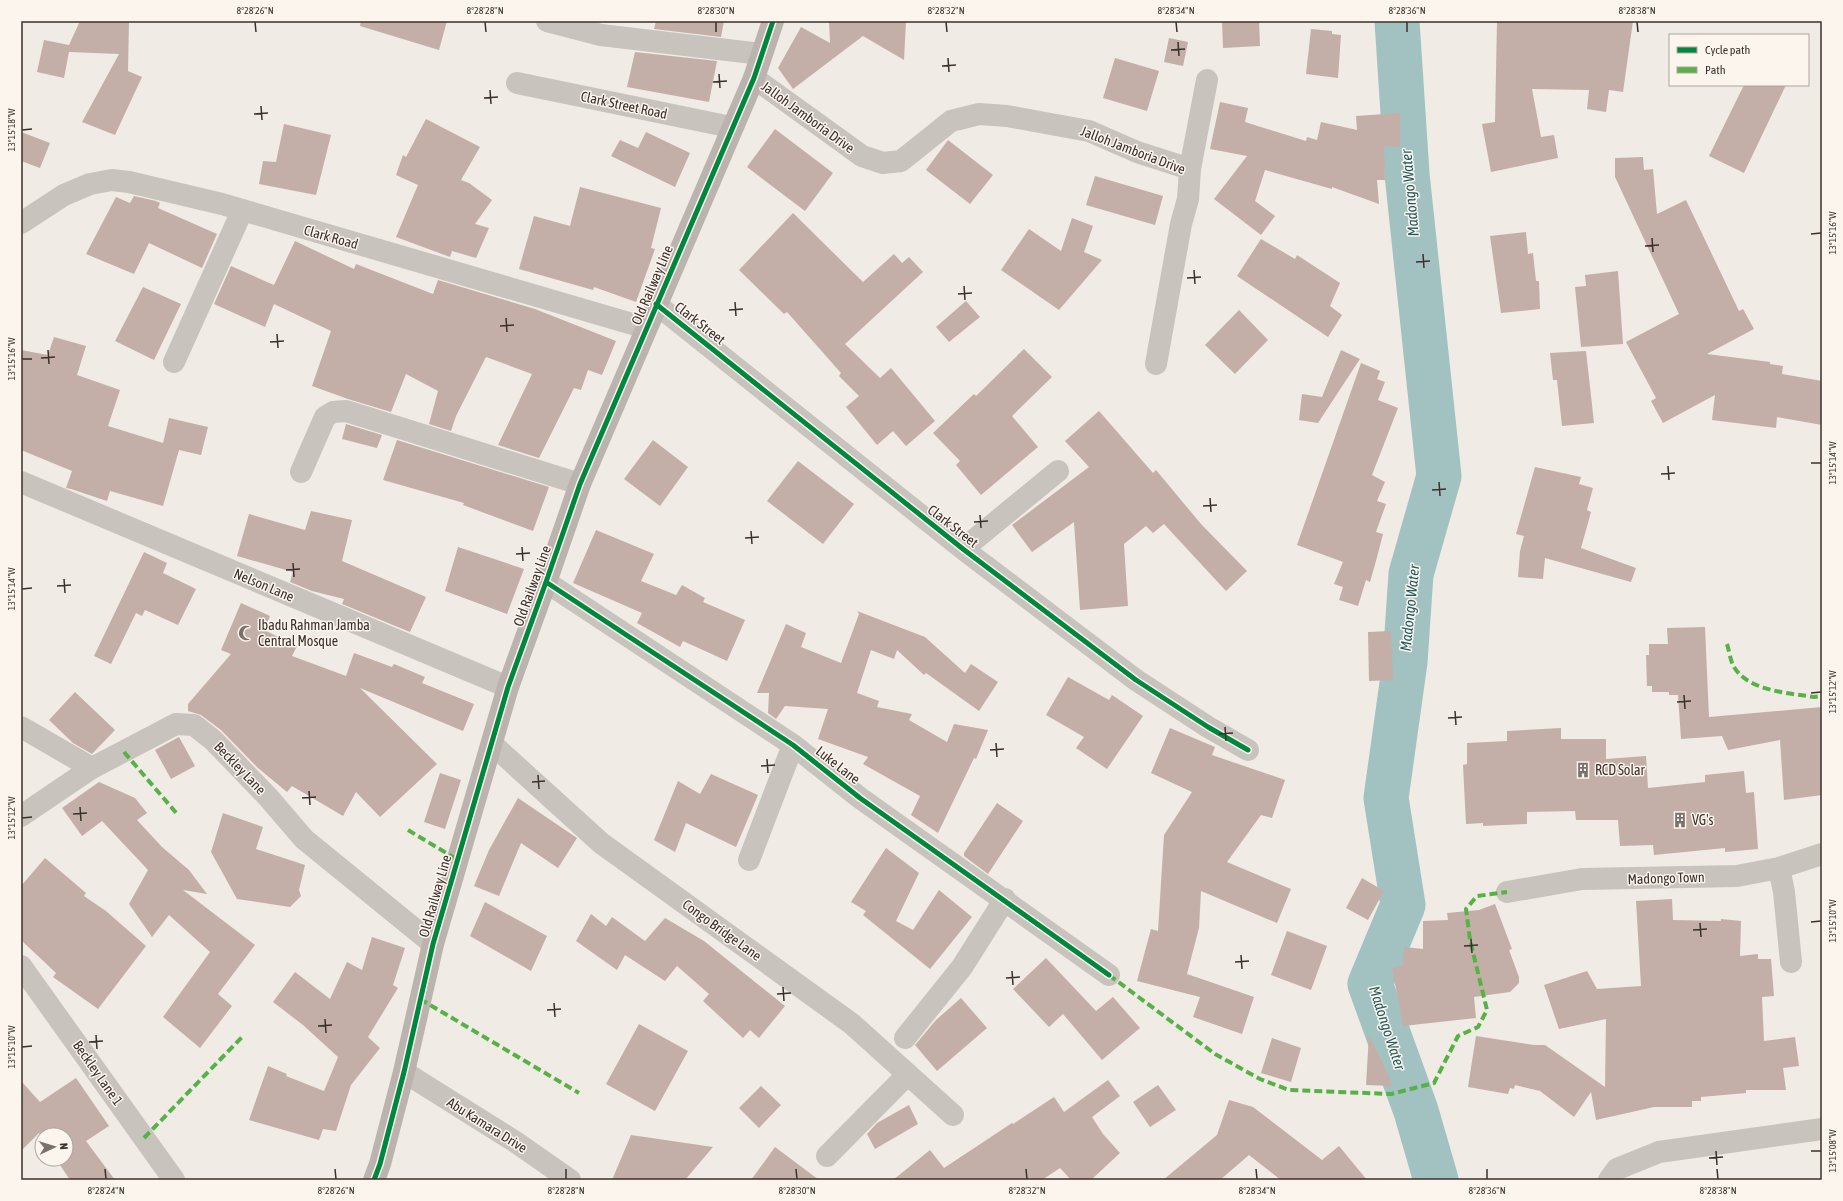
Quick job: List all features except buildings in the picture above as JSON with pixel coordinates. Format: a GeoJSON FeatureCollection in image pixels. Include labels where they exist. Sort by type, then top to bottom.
{"type":"FeatureCollection","features":[{"type":"Feature","properties":{"kind":"street"},"geometry":{"type":"LineString","coordinates":[[547,21],[600,36],[761,54]]}},
{"type":"Feature","properties":{"kind":"street","name":"Old Railway Line"},"geometry":{"type":"LineString","coordinates":[[374,1180],[380,1164],[404,1072],[433,944],[508,687],[580,484],[656,304],[700,207],[731,127],[754,78],[773,21]]}},
{"type":"Feature","properties":{"kind":"street","name":"Jalloh Jamboria Drive"},"geometry":{"type":"LineString","coordinates":[[754,78],[862,156],[883,163],[901,161],[951,121],[979,114],[1007,116],[1089,131],[1137,152],[1190,169],[1188,200],[1181,224],[1156,364]]}},
{"type":"Feature","properties":{"kind":"street"},"geometry":{"type":"LineString","coordinates":[[1190,169],[1207,80]]}},
{"type":"Feature","properties":{"kind":"street","name":"Clark Street Road"},"geometry":{"type":"LineString","coordinates":[[517,83],[731,127]]}},
{"type":"Feature","properties":{"kind":"street","name":"Clark Road"},"geometry":{"type":"LineString","coordinates":[[21,223],[64,195],[90,184],[112,180],[222,204],[646,328]]}},
{"type":"Feature","properties":{"kind":"street"},"geometry":{"type":"LineString","coordinates":[[174,362],[242,211]]}},
{"type":"Feature","properties":{"kind":"street","name":"Clark Street"},"geometry":{"type":"LineString","coordinates":[[656,304],[963,549],[1136,680],[1208,727],[1248,750]]}},
{"type":"Feature","properties":{"kind":"street"},"geometry":{"type":"LineString","coordinates":[[301,472],[326,418],[333,412],[346,412],[580,484]]}},
{"type":"Feature","properties":{"kind":"street"},"geometry":{"type":"LineString","coordinates":[[963,549],[1058,471]]}},
{"type":"Feature","properties":{"kind":"street","name":"Nelson Lane"},"geometry":{"type":"LineString","coordinates":[[21,482],[508,687]]}},
{"type":"Feature","properties":{"kind":"street","name":"Luke Lane"},"geometry":{"type":"LineString","coordinates":[[546,582],[793,746],[860,798],[1109,975]]}},
{"type":"Feature","properties":{"kind":"street","name":"Beckley Lane"},"geometry":{"type":"LineString","coordinates":[[21,816],[92,768],[176,724],[194,725],[224,752],[268,797],[304,840],[433,944]]}},
{"type":"Feature","properties":{"kind":"street"},"geometry":{"type":"LineString","coordinates":[[21,727],[92,768]]}},
{"type":"Feature","properties":{"kind":"street","name":"Congo Bridge Lane"},"geometry":{"type":"LineString","coordinates":[[492,744],[601,843],[852,1024],[952,1115]]}},
{"type":"Feature","properties":{"kind":"street"},"geometry":{"type":"LineString","coordinates":[[749,860],[793,746]]}},
{"type":"Feature","properties":{"kind":"street","name":"Madongo Town"},"geometry":{"type":"LineString","coordinates":[[1507,892],[1582,879],[1738,876],[1779,868],[1822,854]]}},
{"type":"Feature","properties":{"kind":"street"},"geometry":{"type":"LineString","coordinates":[[1779,868],[1784,892],[1791,962]]}},
{"type":"Feature","properties":{"kind":"street"},"geometry":{"type":"LineString","coordinates":[[905,1038],[962,967],[1005,900]]}},
{"type":"Feature","properties":{"kind":"street","name":"Beckley Lane 1"},"geometry":{"type":"LineString","coordinates":[[21,966],[174,1180]]}},
{"type":"Feature","properties":{"kind":"street","name":"Abu Kamara Drive"},"geometry":{"type":"LineString","coordinates":[[404,1072],[517,1143],[570,1180]]}},
{"type":"Feature","properties":{"kind":"street"},"geometry":{"type":"LineString","coordinates":[[827,1156],[908,1074]]}},
{"type":"Feature","properties":{"kind":"street"},"geometry":{"type":"LineString","coordinates":[[1609,1180],[1617,1169],[1659,1152],[1822,1129]]}},
{"type":"Feature","properties":{"kind":"waterway","name":"Madongo Water"},"geometry":{"type":"LineString","coordinates":[[1397,21],[1407,174],[1439,476],[1411,574],[1405,662],[1386,798],[1403,905],[1370,984],[1416,1111],[1436,1180]]}},
{"type":"Feature","properties":{"kind":"marked path"},"geometry":{"type":"LineString","coordinates":[[1727,644],[1733,665],[1739,674],[1748,680],[1758,685],[1781,692],[1814,697],[1822,696]]}},
{"type":"Feature","properties":{"kind":"marked path"},"geometry":{"type":"LineString","coordinates":[[124,752],[178,815]]}},
{"type":"Feature","properties":{"kind":"marked path"},"geometry":{"type":"LineString","coordinates":[[408,830],[458,860]]}},
{"type":"Feature","properties":{"kind":"marked path"},"geometry":{"type":"LineString","coordinates":[[1109,975],[1215,1054],[1260,1079],[1289,1090],[1391,1094],[1434,1083],[1458,1036],[1478,1027],[1487,1010],[1470,940],[1466,909],[1477,896],[1507,892]]}},
{"type":"Feature","properties":{"kind":"marked path"},"geometry":{"type":"LineString","coordinates":[[420,999],[579,1093]]}},
{"type":"Feature","properties":{"kind":"marked path"},"geometry":{"type":"LineString","coordinates":[[144,1138],[243,1036]]}},
{"type":"Feature","properties":{"kind":"cycle path"},"geometry":{"type":"LineString","coordinates":[[374,1180],[380,1164],[404,1072],[433,944],[508,687],[580,484],[754,78],[773,21]]}},
{"type":"Feature","properties":{"kind":"cycle path"},"geometry":{"type":"LineString","coordinates":[[656,304],[963,549],[1136,680],[1208,727],[1248,750]]}},
{"type":"Feature","properties":{"kind":"cycle path"},"geometry":{"type":"LineString","coordinates":[[546,582],[793,745],[860,798],[1109,975]]}},
{"type":"Feature","properties":{"kind":"place","name":"Ibadu Rahman Jamba Central Mosque"},"geometry":{"type":"Point","coordinates":[246,633]}},
{"type":"Feature","properties":{"kind":"place","name":"RCD Solar"},"geometry":{"type":"Point","coordinates":[1583,770]}},
{"type":"Feature","properties":{"kind":"place","name":"VG's"},"geometry":{"type":"Point","coordinates":[1680,820]}}]}
